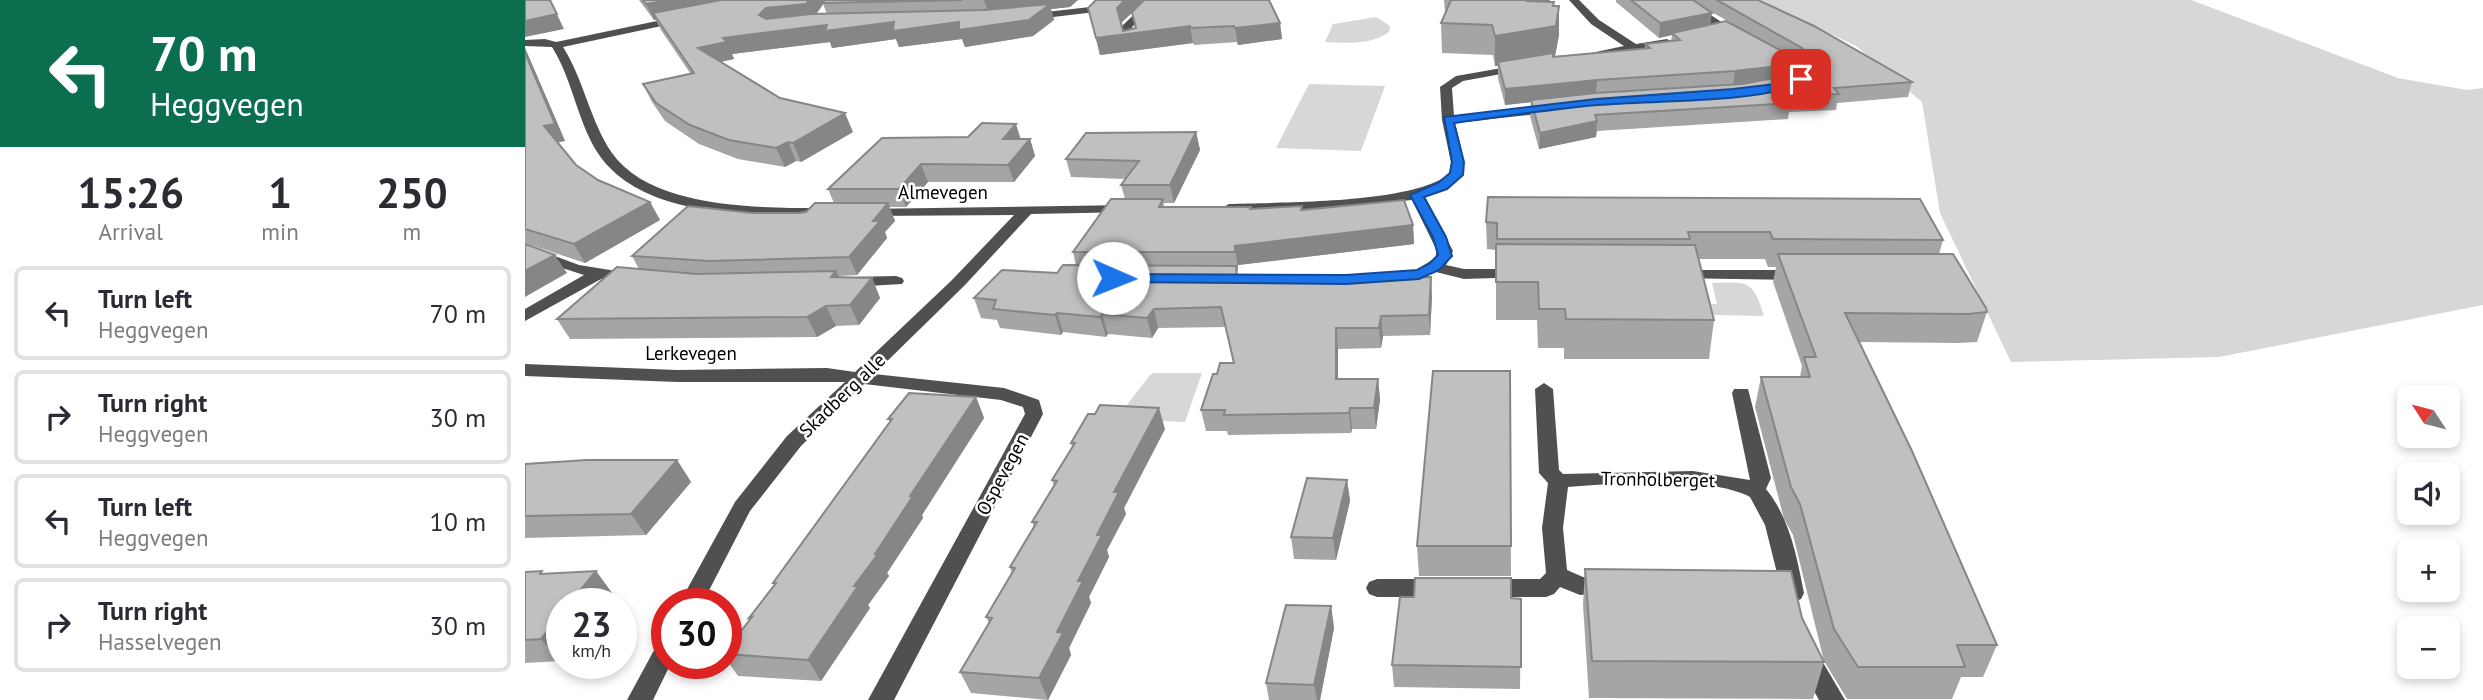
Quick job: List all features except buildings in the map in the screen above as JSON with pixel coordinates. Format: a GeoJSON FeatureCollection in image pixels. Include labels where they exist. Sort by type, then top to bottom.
{"type":"FeatureCollection","features":[{"type":"Feature","properties":{"kind":"street"},"geometry":{"type":"LineString","coordinates":[[1132,43],[1127,26],[1155,0]]}},
{"type":"Feature","properties":{"kind":"street"},"geometry":{"type":"LineString","coordinates":[[1574,0],[1595,22],[1634,48]]}},
{"type":"Feature","properties":{"kind":"street"},"geometry":{"type":"LineString","coordinates":[[1681,0],[1725,30],[1748,41]]}},
{"type":"Feature","properties":{"kind":"street"},"geometry":{"type":"LineString","coordinates":[[1016,18],[1093,15],[1108,8]]}},
{"type":"Feature","properties":{"kind":"street"},"geometry":{"type":"LineString","coordinates":[[525,43],[556,45],[695,16]]}},
{"type":"Feature","properties":{"kind":"street"},"geometry":{"type":"LineString","coordinates":[[1705,34],[1725,30]]}},
{"type":"Feature","properties":{"kind":"street"},"geometry":{"type":"LineString","coordinates":[[1584,57],[1676,41]]}},
{"type":"Feature","properties":{"kind":"street","name":"Almevegen"},"geometry":{"type":"LineString","coordinates":[[556,45],[609,160],[628,176],[672,197],[758,212],[1140,208]]}},
{"type":"Feature","properties":{"kind":"street"},"geometry":{"type":"LineString","coordinates":[[1220,208],[1321,205],[1417,195],[1443,186],[1457,175],[1458,162],[1448,120],[1448,84],[1460,78],[1534,65]]}},
{"type":"Feature","properties":{"kind":"street"},"geometry":{"type":"LineString","coordinates":[[1448,120],[1561,108]]}},
{"type":"Feature","properties":{"kind":"street"},"geometry":{"type":"LineString","coordinates":[[1357,279],[1419,274],[1442,260],[1445,251],[1417,195]]}},
{"type":"Feature","properties":{"kind":"street","name":"Skadberg alle"},"geometry":{"type":"LineString","coordinates":[[698,588],[741,507],[793,441],[958,283],[1026,211]]}},
{"type":"Feature","properties":{"kind":"street"},"geometry":{"type":"LineString","coordinates":[[525,250],[541,258],[598,274],[652,282]]}},
{"type":"Feature","properties":{"kind":"street"},"geometry":{"type":"LineString","coordinates":[[1434,267],[1464,274],[1542,274]]}},
{"type":"Feature","properties":{"kind":"street"},"geometry":{"type":"LineString","coordinates":[[525,316],[598,274]]}},
{"type":"Feature","properties":{"kind":"street"},"geometry":{"type":"LineString","coordinates":[[1667,275],[1812,275]]}},
{"type":"Feature","properties":{"kind":"street"},"geometry":{"type":"LineString","coordinates":[[836,283],[896,281]]}},
{"type":"Feature","properties":{"kind":"street","name":"Lerkevegen"},"geometry":{"type":"LineString","coordinates":[[525,370],[677,376],[827,374],[858,377]]}},
{"type":"Feature","properties":{"kind":"street","name":"Ospevegen"},"geometry":{"type":"LineString","coordinates":[[858,377],[1004,394],[1032,404],[1034,414],[881,700]]}},
{"type":"Feature","properties":{"kind":"street"},"geometry":{"type":"LineString","coordinates":[[1544,390],[1549,473],[1559,481],[1553,500],[1551,538],[1557,575]]}},
{"type":"Feature","properties":{"kind":"street"},"geometry":{"type":"LineString","coordinates":[[1741,393],[1761,478],[1756,490],[1771,514],[1799,620]]}},
{"type":"Feature","properties":{"kind":"street","name":"Tronholberget"},"geometry":{"type":"LineString","coordinates":[[1559,481],[1599,477],[1719,478],[1756,490]]}},
{"type":"Feature","properties":{"kind":"street"},"geometry":{"type":"LineString","coordinates":[[1557,575],[1580,586],[1633,587]]}},
{"type":"Feature","properties":{"kind":"street"},"geometry":{"type":"LineString","coordinates":[[1377,588],[1546,587],[1557,575]]}},
{"type":"Feature","properties":{"kind":"street"},"geometry":{"type":"LineString","coordinates":[[1767,593],[1794,597]]}},
{"type":"Feature","properties":{"kind":"street"},"geometry":{"type":"LineString","coordinates":[[1804,643],[1806,655],[1826,694],[1832,700]]}},
{"type":"Feature","properties":{"kind":"street"},"geometry":{"type":"LineString","coordinates":[[640,700],[651,679]]}},
{"type":"Feature","properties":{"kind":"shaded area"},"geometry":{"type":"Polygon","coordinates":[[[1760,0],[2191,0],[2398,78],[2467,90],[2483,88],[2483,305],[2219,357],[2011,362],[1940,213],[1922,102],[1856,46],[1760,0]]]}},
{"type":"Feature","properties":{"kind":"shaded area"},"geometry":{"type":"Polygon","coordinates":[[[1376,17],[1390,26],[1389,32],[1375,39],[1359,42],[1325,42],[1333,24],[1376,17]]]}},
{"type":"Feature","properties":{"kind":"shaded area"},"geometry":{"type":"Polygon","coordinates":[[[1309,84],[1385,86],[1361,151],[1276,148],[1309,84]]]}},
{"type":"Feature","properties":{"kind":"shaded area"},"geometry":{"type":"Polygon","coordinates":[[[1712,283],[1741,284],[1752,289],[1764,316],[1714,315],[1711,304],[1717,304],[1712,283]]]}},
{"type":"Feature","properties":{"kind":"shaded area"},"geometry":{"type":"Polygon","coordinates":[[[1202,373],[1185,422],[1116,419],[1150,375],[1202,373]]]}},
{"type":"Feature","properties":{"kind":"route"},"geometry":{"type":"LineString","coordinates":[[1113,278],[1346,279],[1396,278],[1427,272],[1442,260],[1445,251],[1417,195],[1443,186],[1457,175],[1458,162],[1448,120],[1596,102],[1733,93],[1787,86],[1801,79]]}}]}
